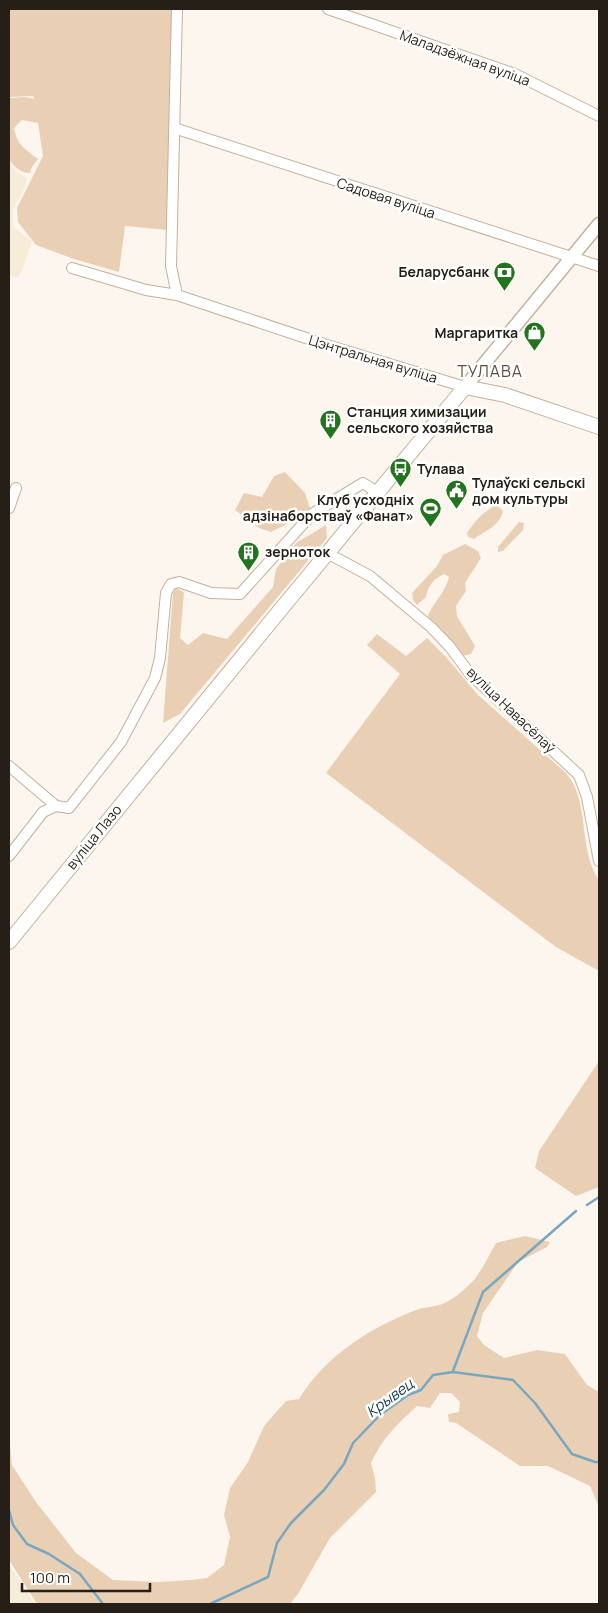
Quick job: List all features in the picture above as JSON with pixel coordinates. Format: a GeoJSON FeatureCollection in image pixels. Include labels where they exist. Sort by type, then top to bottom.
{"type":"FeatureCollection","features":[{"type":"Feature","properties":{"kind":"main road","name":"Цэнтральная вуліца"},"geometry":{"type":"LineString","coordinates":[[465,387],[504,395],[599,427]]}},
{"type":"Feature","properties":{"kind":"main road","name":"вуліца Лазо"},"geometry":{"type":"LineString","coordinates":[[9,942],[465,387]]}},
{"type":"Feature","properties":{"kind":"street"},"geometry":{"type":"LineString","coordinates":[[177,9],[171,266],[177,295]]}},
{"type":"Feature","properties":{"kind":"street","name":"Маладзёжная вуліца"},"geometry":{"type":"LineString","coordinates":[[328,9],[515,74],[599,116]]}},
{"type":"Feature","properties":{"kind":"street","name":"Садовая вуліца"},"geometry":{"type":"LineString","coordinates":[[174,128],[599,266]]}},
{"type":"Feature","properties":{"kind":"street"},"geometry":{"type":"LineString","coordinates":[[465,387],[599,224]]}},
{"type":"Feature","properties":{"kind":"street","name":"Цэнтральная вуліца"},"geometry":{"type":"LineString","coordinates":[[72,268],[146,290],[177,295],[327,345],[465,387]]}},
{"type":"Feature","properties":{"kind":"street"},"geometry":{"type":"LineString","coordinates":[[9,766],[56,806],[69,808],[121,742],[154,678],[160,658],[166,593],[171,584],[179,582],[211,593],[240,594],[312,514],[363,483],[377,492]]}},
{"type":"Feature","properties":{"kind":"street"},"geometry":{"type":"LineString","coordinates":[[9,508],[16,488]]}},
{"type":"Feature","properties":{"kind":"street","name":"вуліца Навасёлаў"},"geometry":{"type":"LineString","coordinates":[[327,554],[370,576],[432,628],[450,647],[470,674],[579,775],[587,796],[599,862]]}},
{"type":"Feature","properties":{"kind":"street"},"geometry":{"type":"LineString","coordinates":[[9,856],[43,812],[56,806]]}},
{"type":"Feature","properties":{"kind":"shaded area"},"geometry":{"type":"Polygon","coordinates":[[[9,9],[172,9],[167,230],[125,226],[119,272],[74,259],[36,245],[18,222],[17,208],[43,156],[38,123],[22,120],[14,128],[17,139],[22,146],[38,159],[30,173],[27,173],[12,164],[8,154],[9,98],[25,97],[34,99],[33,96],[9,97],[9,9]]]}},
{"type":"Feature","properties":{"kind":"shaded area"},"geometry":{"type":"Polygon","coordinates":[[[9,159],[15,171],[27,178],[25,187],[13,209],[13,227],[32,241],[18,278],[9,275],[9,159]]]}},
{"type":"Feature","properties":{"kind":"shaded area"},"geometry":{"type":"Polygon","coordinates":[[[285,472],[305,493],[310,508],[293,521],[271,532],[259,528],[235,510],[244,493],[262,497],[274,476],[285,472]]]}},
{"type":"Feature","properties":{"kind":"shaded area"},"geometry":{"type":"Polygon","coordinates":[[[497,505],[503,511],[499,521],[474,539],[468,537],[467,533],[476,520],[483,513],[497,505]]]}},
{"type":"Feature","properties":{"kind":"shaded area"},"geometry":{"type":"Polygon","coordinates":[[[519,522],[524,523],[523,530],[503,551],[498,552],[498,547],[519,522]]]}},
{"type":"Feature","properties":{"kind":"shaded area"},"geometry":{"type":"Polygon","coordinates":[[[326,525],[327,538],[180,714],[163,723],[173,593],[176,588],[184,592],[180,638],[188,645],[203,633],[227,639],[273,587],[276,569],[296,543],[326,525]]]}},
{"type":"Feature","properties":{"kind":"shaded area"},"geometry":{"type":"Polygon","coordinates":[[[465,544],[478,551],[481,558],[465,583],[466,591],[456,606],[457,616],[475,646],[471,654],[462,656],[432,624],[428,615],[449,577],[444,574],[434,580],[428,589],[426,597],[417,605],[413,600],[412,593],[437,566],[443,555],[465,544]]]}},
{"type":"Feature","properties":{"kind":"shaded area"},"geometry":{"type":"Polygon","coordinates":[[[377,634],[406,656],[427,638],[447,658],[478,695],[566,773],[574,785],[582,811],[588,854],[599,880],[599,971],[556,947],[326,773],[400,674],[367,645],[377,634]]]}},
{"type":"Feature","properties":{"kind":"shaded area"},"geometry":{"type":"Polygon","coordinates":[[[599,1061],[599,1187],[576,1196],[535,1168],[539,1151],[599,1061]]]}},
{"type":"Feature","properties":{"kind":"shaded area"},"geometry":{"type":"Polygon","coordinates":[[[525,1236],[550,1242],[547,1247],[518,1262],[483,1313],[477,1336],[484,1345],[504,1358],[537,1350],[565,1354],[587,1385],[599,1392],[599,1507],[590,1486],[548,1466],[520,1466],[456,1423],[449,1422],[448,1414],[459,1412],[460,1402],[451,1393],[440,1393],[430,1408],[417,1406],[385,1439],[371,1463],[376,1492],[330,1538],[298,1594],[290,1604],[37,1604],[9,1560],[9,1436],[12,1465],[36,1502],[76,1553],[113,1580],[157,1582],[207,1578],[224,1565],[230,1537],[224,1515],[230,1488],[248,1462],[264,1426],[286,1401],[299,1399],[322,1369],[351,1344],[367,1334],[401,1316],[419,1309],[442,1304],[457,1295],[477,1275],[496,1243],[525,1236]]]}},
{"type":"Feature","properties":{"kind":"shaded area"},"geometry":{"type":"Polygon","coordinates":[[[9,1565],[35,1604],[9,1604],[9,1565]]]}},
{"type":"Feature","properties":{"kind":"waterway"},"geometry":{"type":"LineString","coordinates":[[587,1205],[599,1197]]}},
{"type":"Feature","properties":{"kind":"waterway"},"geometry":{"type":"LineString","coordinates":[[453,1371],[483,1292],[576,1211]]}},
{"type":"Feature","properties":{"kind":"waterway","name":"Крывец"},"geometry":{"type":"LineString","coordinates":[[210,1604],[268,1577],[277,1543],[291,1523],[324,1490],[344,1464],[353,1443],[380,1415],[408,1395],[421,1390],[433,1375],[453,1372],[513,1380],[535,1403],[572,1454],[599,1462]]}},
{"type":"Feature","properties":{"kind":"waterway","name":"Крывец"},"geometry":{"type":"LineString","coordinates":[[9,1510],[13,1525],[27,1544],[49,1554],[80,1574],[103,1604]]}},
{"type":"Feature","properties":{"kind":"place","name":"Беларусбанк"},"geometry":{"type":"Point","coordinates":[505,291]}},
{"type":"Feature","properties":{"kind":"place","name":"Маргаритка"},"geometry":{"type":"Point","coordinates":[534,352]}},
{"type":"Feature","properties":{"kind":"place","name":"Станция химизации сельского хозяйства"},"geometry":{"type":"Point","coordinates":[331,439]}},
{"type":"Feature","properties":{"kind":"place","name":"Тулава"},"geometry":{"type":"Point","coordinates":[401,488]}},
{"type":"Feature","properties":{"kind":"place","name":"Тулаўскі сельскі дом культуры"},"geometry":{"type":"Point","coordinates":[456,510]}},
{"type":"Feature","properties":{"kind":"place","name":"Клуб усходніх адзінаборстваў «Фанат»"},"geometry":{"type":"Point","coordinates":[430,527]}},
{"type":"Feature","properties":{"kind":"place","name":"зерноток"},"geometry":{"type":"Point","coordinates":[249,571]}},
{"type":"Feature","properties":{"kind":"district","name":"ТУЛАВА"},"geometry":{"type":"Point","coordinates":[490,371]}}]}
